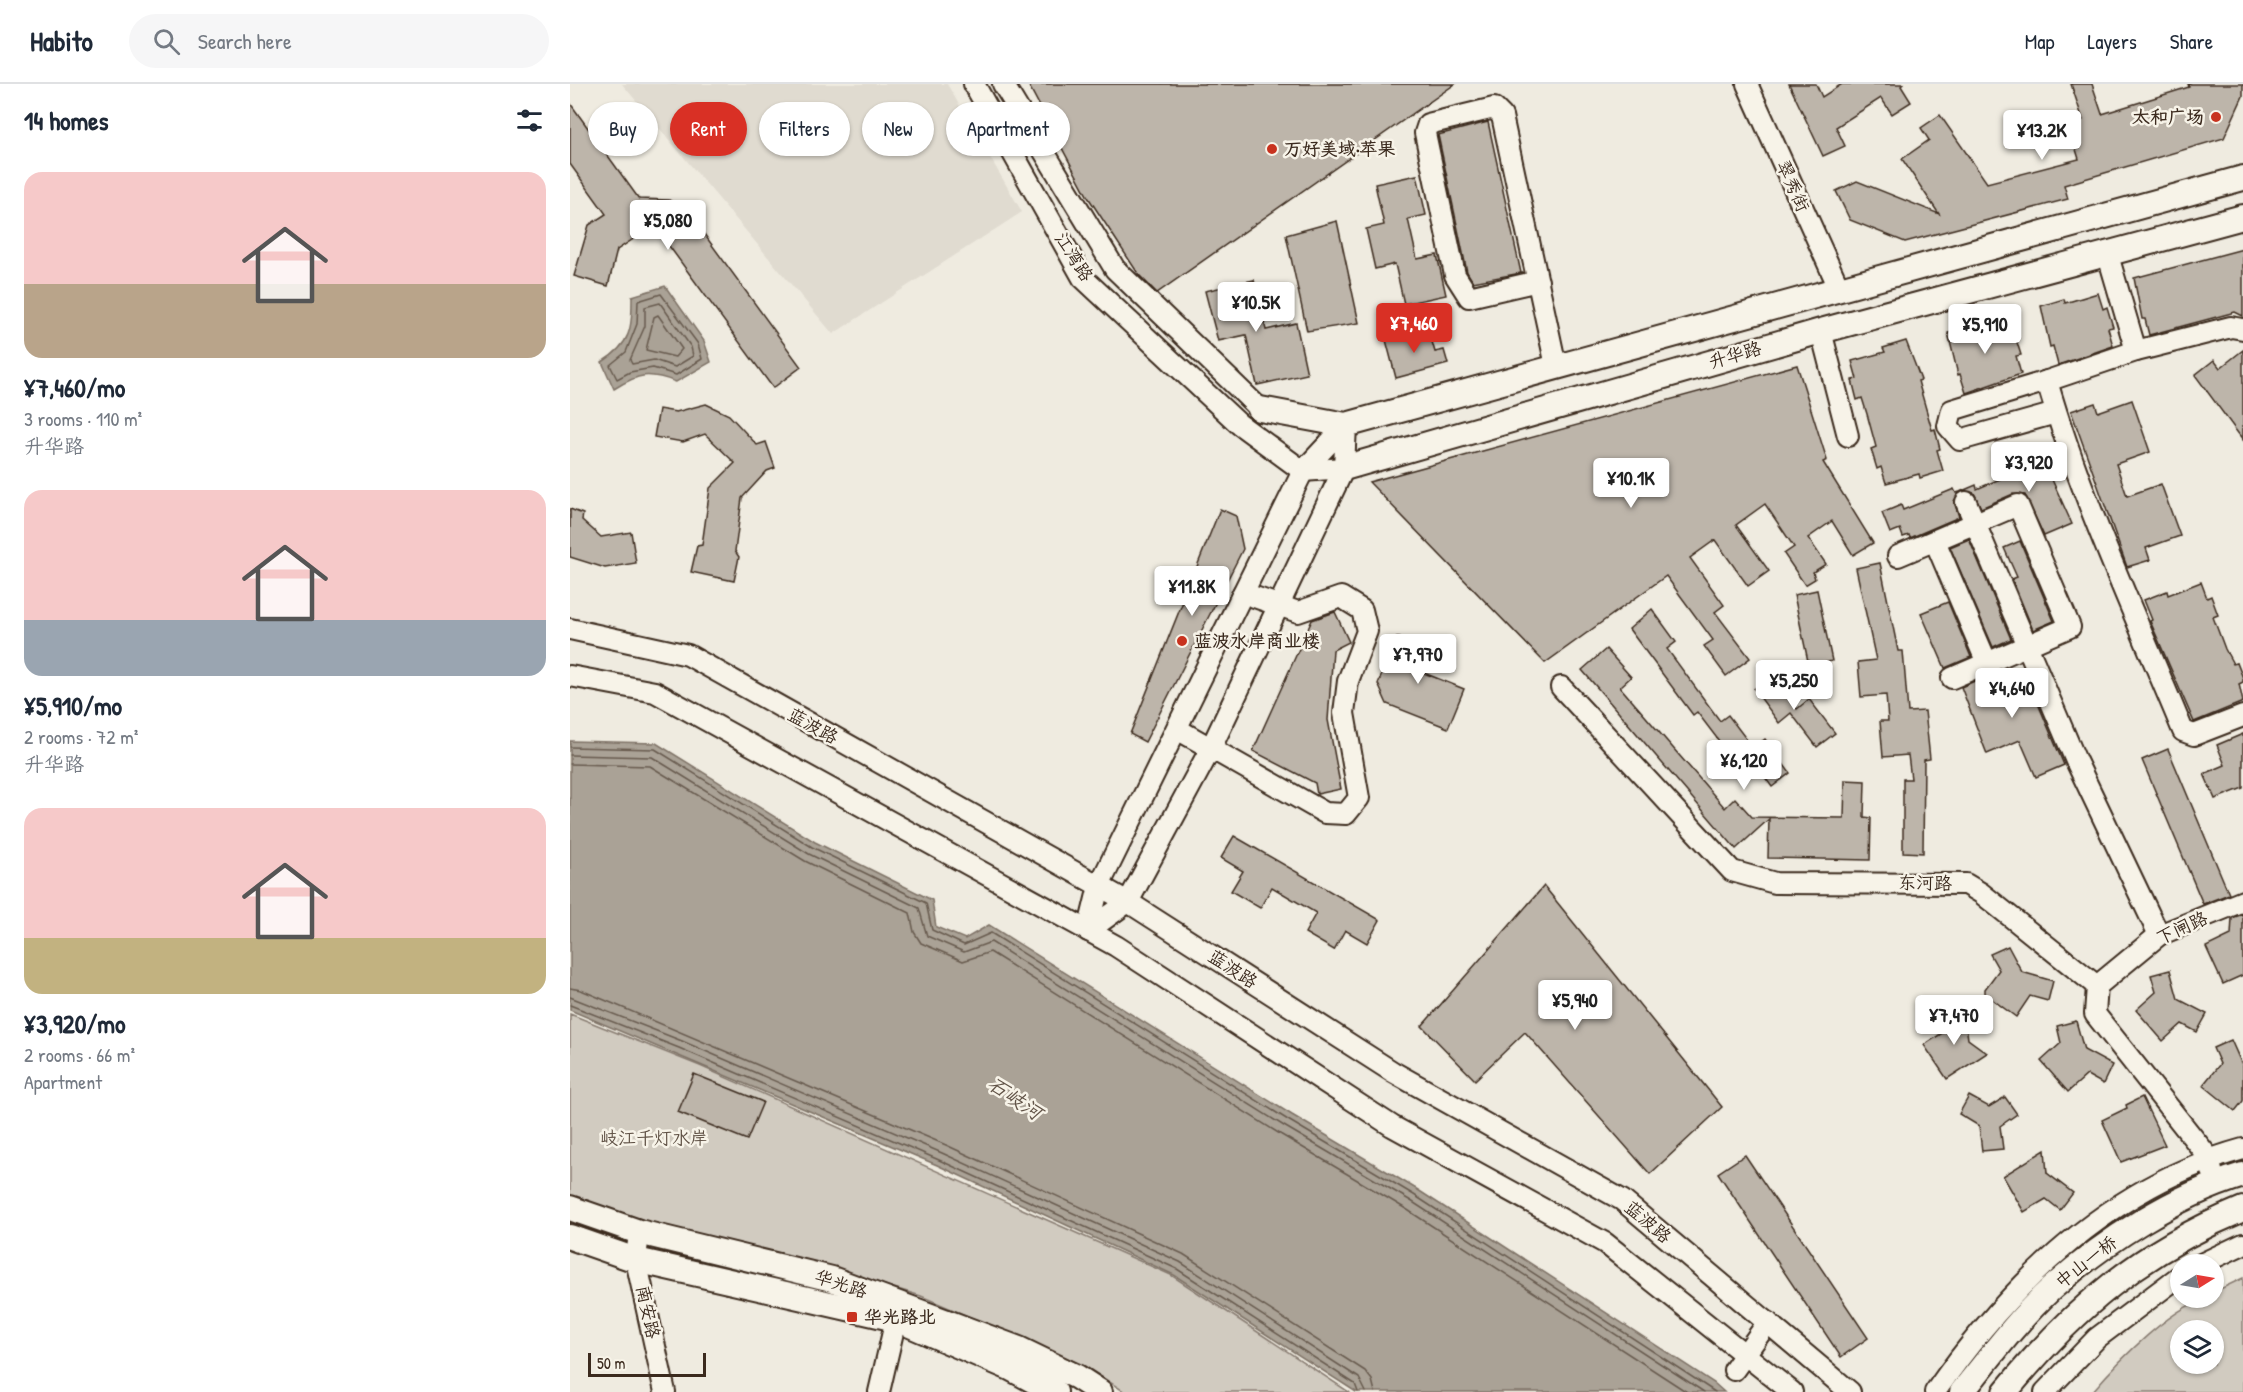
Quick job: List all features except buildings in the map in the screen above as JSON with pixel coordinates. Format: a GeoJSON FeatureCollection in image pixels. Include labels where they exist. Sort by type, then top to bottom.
{"type":"FeatureCollection","features":[{"type":"Feature","properties":{"kind":"main road","name":"升华路"},"geometry":{"type":"LineString","coordinates":[[1260,409],[1346,425],[2243,178]]}},
{"type":"Feature","properties":{"kind":"main road","name":"升华路"},"geometry":{"type":"LineString","coordinates":[[1344,468],[1821,331],[2243,217]]}},
{"type":"Feature","properties":{"kind":"main road","name":"中山一桥"},"geometry":{"type":"LineString","coordinates":[[1962,1392],[2051,1289],[2131,1227],[2216,1183],[2243,1175]]}},
{"type":"Feature","properties":{"kind":"main road","name":"华光路"},"geometry":{"type":"LineString","coordinates":[[570,1208],[639,1232],[832,1279],[1020,1349],[1077,1377],[1100,1392]]}},
{"type":"Feature","properties":{"kind":"main road","name":"中山一桥"},"geometry":{"type":"LineString","coordinates":[[2005,1392],[2071,1317],[2130,1270],[2197,1228],[2243,1209]]}},
{"type":"Feature","properties":{"kind":"main road","name":"华光路"},"geometry":{"type":"LineString","coordinates":[[570,1237],[636,1260],[896,1319],[1010,1368],[1055,1392]]}},
{"type":"Feature","properties":{"kind":"street","name":"江湾路"},"geometry":{"type":"LineString","coordinates":[[974,84],[1083,278],[1239,424],[1303,471]]}},
{"type":"Feature","properties":{"kind":"street","name":"江湾路"},"geometry":{"type":"LineString","coordinates":[[1003,84],[1115,269],[1260,409]]}},
{"type":"Feature","properties":{"kind":"street","name":"翠秀街"},"geometry":{"type":"LineString","coordinates":[[1747,84],[1839,288]]}},
{"type":"Feature","properties":{"kind":"street"},"geometry":{"type":"LineString","coordinates":[[1538,281],[1469,297],[1460,285],[1455,275],[1425,133],[1428,124],[1494,108],[1502,116],[1538,281],[1556,366]]}},
{"type":"Feature","properties":{"kind":"street"},"geometry":{"type":"LineString","coordinates":[[2107,252],[2136,351]]}},
{"type":"Feature","properties":{"kind":"street"},"geometry":{"type":"LineString","coordinates":[[2056,413],[1960,440],[1948,426],[1952,410],[2136,351],[2231,327],[2243,329]]}},
{"type":"Feature","properties":{"kind":"street"},"geometry":{"type":"LineString","coordinates":[[1821,331],[1848,436]]}},
{"type":"Feature","properties":{"kind":"street"},"geometry":{"type":"LineString","coordinates":[[2047,381],[2056,413],[2123,586],[2183,731],[2194,735],[2243,716]]}},
{"type":"Feature","properties":{"kind":"street"},"geometry":{"type":"LineString","coordinates":[[1088,931],[1128,902],[1211,748],[1344,468],[1346,425]]}},
{"type":"Feature","properties":{"kind":"street"},"geometry":{"type":"LineString","coordinates":[[1088,931],[1099,886],[1303,471],[1346,425]]}},
{"type":"Feature","properties":{"kind":"street","name":"升华路"},"geometry":{"type":"LineString","coordinates":[[1303,471],[1344,468]]}},
{"type":"Feature","properties":{"kind":"street"},"geometry":{"type":"LineString","coordinates":[[1966,502],[2076,761],[2159,935]]}},
{"type":"Feature","properties":{"kind":"street"},"geometry":{"type":"LineString","coordinates":[[1898,556],[2018,506],[2070,627],[1952,678]]}},
{"type":"Feature","properties":{"kind":"street"},"geometry":{"type":"LineString","coordinates":[[1935,541],[1987,663]]}},
{"type":"Feature","properties":{"kind":"street"},"geometry":{"type":"LineString","coordinates":[[1176,729],[1325,813],[1346,814],[1359,798],[1344,713],[1348,681],[1367,631],[1362,610],[1341,597],[1298,612],[1243,593]]}},
{"type":"Feature","properties":{"kind":"street","name":"蓝波路"},"geometry":{"type":"LineString","coordinates":[[570,629],[688,655],[1128,902],[1393,1072],[1622,1200],[1850,1392]]}},
{"type":"Feature","properties":{"kind":"street"},"geometry":{"type":"LineString","coordinates":[[570,676],[656,692],[1088,931],[1392,1125],[1605,1243],[1739,1362],[1792,1392]]}},
{"type":"Feature","properties":{"kind":"street","name":"东河路"},"geometry":{"type":"LineString","coordinates":[[1561,687],[1732,871],[1775,883],[1966,884],[1981,893],[2097,986]]}},
{"type":"Feature","properties":{"kind":"street","name":"下闸路"},"geometry":{"type":"LineString","coordinates":[[2097,986],[2159,935],[2243,901]]}},
{"type":"Feature","properties":{"kind":"street"},"geometry":{"type":"LineString","coordinates":[[2097,986],[2095,1014],[2209,1158],[2216,1183]]}},
{"type":"Feature","properties":{"kind":"street"},"geometry":{"type":"LineString","coordinates":[[1935,1392],[1967,1346],[2023,1284],[2079,1233],[2142,1192],[2209,1158],[2243,1149]]}},
{"type":"Feature","properties":{"kind":"street","name":"南安路"},"geometry":{"type":"LineString","coordinates":[[639,1232],[636,1260],[665,1392]]}},
{"type":"Feature","properties":{"kind":"street"},"geometry":{"type":"LineString","coordinates":[[2222,1254],[2243,1244]]}},
{"type":"Feature","properties":{"kind":"street"},"geometry":{"type":"LineString","coordinates":[[2044,1392],[2097,1338],[2170,1283]]}},
{"type":"Feature","properties":{"kind":"street"},"geometry":{"type":"LineString","coordinates":[[879,1392],[896,1319]]}},
{"type":"Feature","properties":{"kind":"street"},"geometry":{"type":"LineString","coordinates":[[1739,1362],[1768,1322]]}},
{"type":"Feature","properties":{"kind":"shaded area"},"geometry":{"type":"Polygon","coordinates":[[[622,84],[947,84],[958,102],[946,102],[946,156],[989,156],[1022,212],[833,334],[683,156],[747,156],[747,102],[670,102],[670,141],[658,127],[658,102],[637,102],[622,84]]]}},
{"type":"Feature","properties":{"kind":"green space","name":"岐江千灯水岸"},"geometry":{"type":"Polygon","coordinates":[[[570,1014],[700,1066],[1171,1275],[1349,1392],[1125,1392],[1083,1365],[921,1296],[810,1263],[646,1225],[570,1197],[570,1014]]]}},
{"type":"Feature","properties":{"kind":"green space"},"geometry":{"type":"Polygon","coordinates":[[[2243,1278],[2243,1392],[2092,1392],[2131,1350],[2183,1309],[2224,1308],[2224,1287],[2243,1278]]]}},
{"type":"Feature","properties":{"kind":"water"},"geometry":{"type":"Polygon","coordinates":[[[665,286],[704,341],[711,362],[676,382],[644,376],[630,380],[614,389],[602,362],[619,349],[628,335],[632,296],[665,286]]]}},
{"type":"Feature","properties":{"kind":"water","name":"石岐河"},"geometry":{"type":"Polygon","coordinates":[[[570,741],[656,743],[815,842],[932,900],[936,927],[965,939],[989,925],[1292,1115],[1418,1190],[1714,1383],[1724,1392],[1356,1392],[1174,1275],[937,1165],[570,1010],[570,741]]]}},
{"type":"Feature","properties":{"kind":"place","name":"太和广场"},"geometry":{"type":"Point","coordinates":[2216,117]}},
{"type":"Feature","properties":{"kind":"place","name":"万好美域·苹果"},"geometry":{"type":"Point","coordinates":[1272,149]}},
{"type":"Feature","properties":{"kind":"place","name":"蓝波水岸商业楼"},"geometry":{"type":"Point","coordinates":[1182,641]}},
{"type":"Feature","properties":{"kind":"place","name":"华光路北"},"geometry":{"type":"Point","coordinates":[852,1317]}}]}
